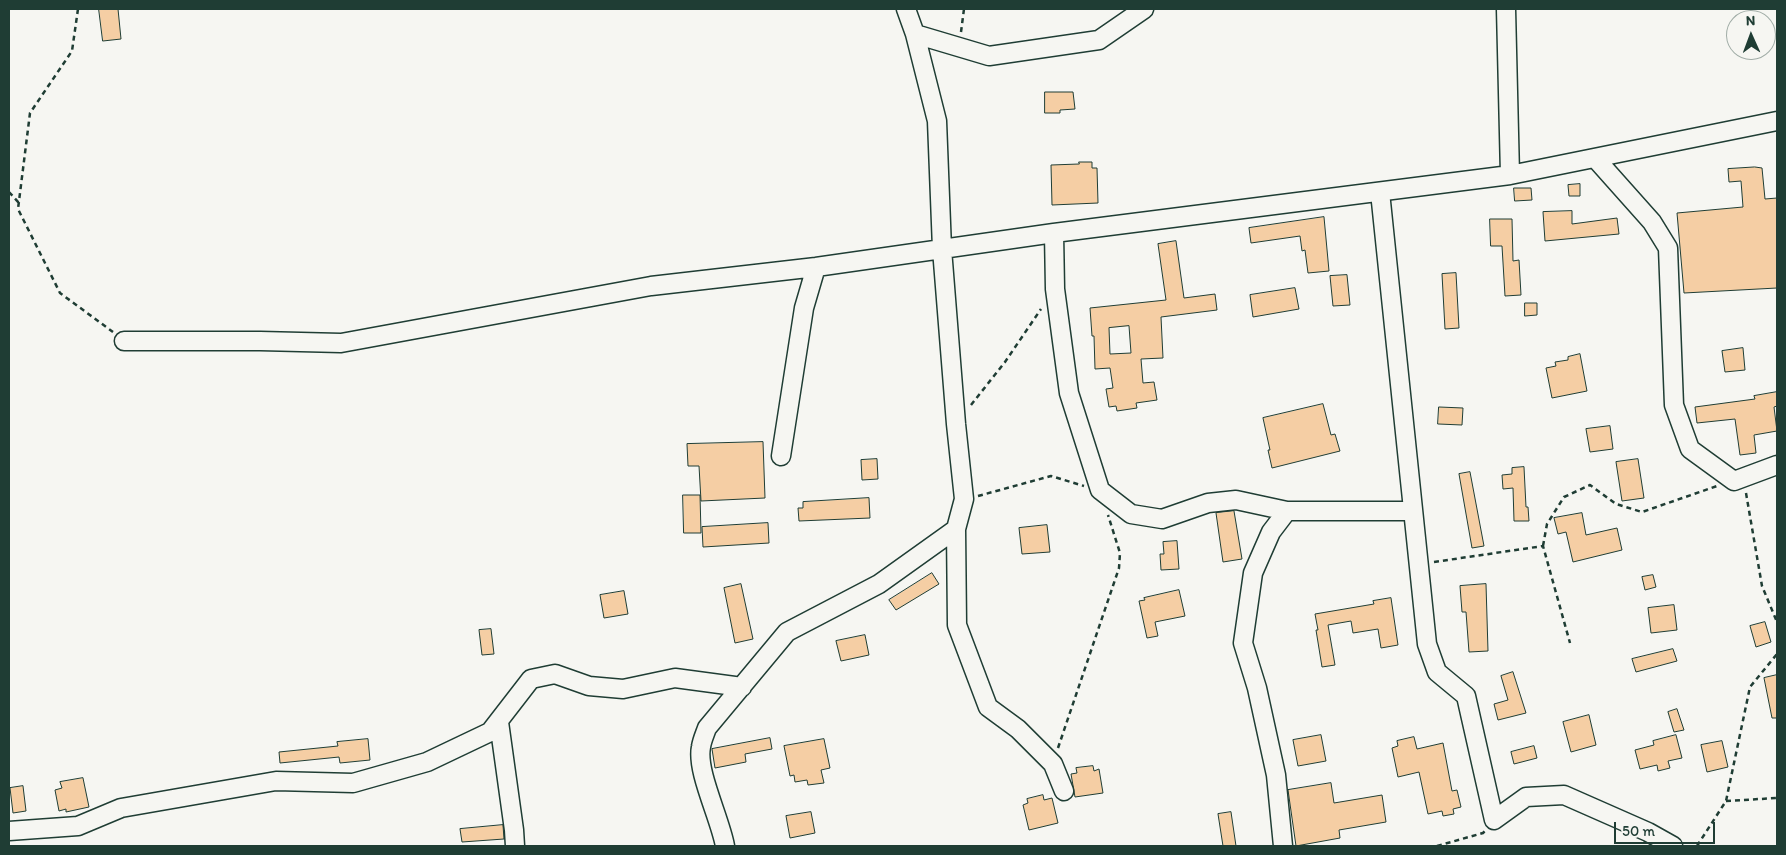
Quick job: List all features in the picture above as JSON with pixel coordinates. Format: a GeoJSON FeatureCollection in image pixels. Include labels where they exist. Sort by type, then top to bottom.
{"type":"FeatureCollection","features":[{"type":"Feature","properties":{"kind":"street"},"geometry":{"type":"LineString","coordinates":[[906,9],[915,34],[937,122],[942,249],[964,499],[956,529],[957,625],[988,707],[1018,729],[1053,764],[1064,791]]}},
{"type":"Feature","properties":{"kind":"street"},"geometry":{"type":"LineString","coordinates":[[915,34],[989,56],[1099,40],[1144,9]]}},
{"type":"Feature","properties":{"kind":"street"},"geometry":{"type":"LineString","coordinates":[[1506,9],[1510,175]]}},
{"type":"Feature","properties":{"kind":"street"},"geometry":{"type":"LineString","coordinates":[[124,341],[260,340],[340,343],[651,286],[816,267],[1054,232],[1510,175],[1777,121]]}},
{"type":"Feature","properties":{"kind":"street"},"geometry":{"type":"LineString","coordinates":[[1595,158],[1652,222],[1668,248],[1674,405],[1690,449],[1734,481],[1777,464]]}},
{"type":"Feature","properties":{"kind":"street"},"geometry":{"type":"LineString","coordinates":[[1380,192],[1427,644],[1437,672],[1466,696],[1494,820],[1526,797],[1564,795],[1648,832],[1673,846]]}},
{"type":"Feature","properties":{"kind":"street"},"geometry":{"type":"LineString","coordinates":[[1054,232],[1055,289],[1069,393],[1100,490],[1131,514],[1162,519],[1208,503],[1236,500],[1287,511],[1412,511]]}},
{"type":"Feature","properties":{"kind":"street"},"geometry":{"type":"LineString","coordinates":[[781,456],[804,308],[816,267]]}},
{"type":"Feature","properties":{"kind":"street"},"geometry":{"type":"LineString","coordinates":[[1282,846],[1276,775],[1257,688],[1243,643],[1253,573],[1271,532],[1287,511]]}},
{"type":"Feature","properties":{"kind":"street"},"geometry":{"type":"LineString","coordinates":[[725,846],[723,832],[701,766],[701,747],[707,728],[787,632],[879,584],[956,529]]}},
{"type":"Feature","properties":{"kind":"street"},"geometry":{"type":"LineString","coordinates":[[9,831],[78,826],[120,808],[276,780],[353,783],[427,762],[490,732],[531,680],[555,674],[589,686],[623,689],[675,678],[742,687]]}},
{"type":"Feature","properties":{"kind":"street"},"geometry":{"type":"LineString","coordinates":[[499,722],[515,846]]}},
{"type":"Feature","properties":{"kind":"path"},"geometry":{"type":"LineString","coordinates":[[78,9],[72,51],[30,113],[18,209],[60,293],[124,341]]}},
{"type":"Feature","properties":{"kind":"path"},"geometry":{"type":"LineString","coordinates":[[960,48],[964,9]]}},
{"type":"Feature","properties":{"kind":"path"},"geometry":{"type":"LineString","coordinates":[[9,192],[18,203]]}},
{"type":"Feature","properties":{"kind":"path"},"geometry":{"type":"LineString","coordinates":[[956,424],[1005,362],[1055,289]]}},
{"type":"Feature","properties":{"kind":"path"},"geometry":{"type":"LineString","coordinates":[[964,499],[1051,476],[1100,490],[1120,553],[1119,568],[1053,764]]}},
{"type":"Feature","properties":{"kind":"path"},"geometry":{"type":"LineString","coordinates":[[1570,643],[1543,546],[1547,524],[1564,497],[1590,485],[1616,504],[1642,512],[1734,481],[1745,491],[1762,586],[1777,622]]}},
{"type":"Feature","properties":{"kind":"path"},"geometry":{"type":"LineString","coordinates":[[1419,564],[1543,546]]}},
{"type":"Feature","properties":{"kind":"path"},"geometry":{"type":"LineString","coordinates":[[1696,846],[1726,801],[1750,687],[1777,654]]}},
{"type":"Feature","properties":{"kind":"path"},"geometry":{"type":"LineString","coordinates":[[1726,801],[1777,798]]}},
{"type":"Feature","properties":{"kind":"path"},"geometry":{"type":"LineString","coordinates":[[1436,846],[1483,833],[1494,820]]}},
{"type":"Feature","properties":{"kind":"building"},"geometry":{"type":"Polygon","coordinates":[[[99,9],[118,9],[121,39],[103,41],[99,9]]]}},
{"type":"Feature","properties":{"kind":"building"},"geometry":{"type":"Polygon","coordinates":[[[1045,92],[1073,92],[1075,109],[1060,110],[1060,113],[1045,113],[1045,92]]]}},
{"type":"Feature","properties":{"kind":"building"},"geometry":{"type":"Polygon","coordinates":[[[1079,162],[1092,162],[1092,168],[1097,168],[1098,203],[1052,205],[1051,165],[1079,164],[1079,162]]]}},
{"type":"Feature","properties":{"kind":"building"},"geometry":{"type":"Polygon","coordinates":[[[1762,168],[1765,199],[1777,198],[1777,288],[1684,293],[1677,213],[1743,207],[1741,181],[1729,182],[1728,169],[1762,168]]]}},
{"type":"Feature","properties":{"kind":"building"},"geometry":{"type":"Polygon","coordinates":[[[1580,184],[1580,196],[1569,196],[1568,185],[1580,184]]]}},
{"type":"Feature","properties":{"kind":"building"},"geometry":{"type":"Polygon","coordinates":[[[1514,188],[1531,188],[1532,200],[1515,201],[1514,188]]]}},
{"type":"Feature","properties":{"kind":"building"},"geometry":{"type":"Polygon","coordinates":[[[1572,211],[1572,224],[1617,218],[1619,234],[1545,241],[1543,212],[1572,211]]]}},
{"type":"Feature","properties":{"kind":"building"},"geometry":{"type":"Polygon","coordinates":[[[1324,217],[1329,271],[1308,273],[1305,250],[1302,251],[1300,236],[1251,243],[1249,228],[1324,217]]]}},
{"type":"Feature","properties":{"kind":"building"},"geometry":{"type":"Polygon","coordinates":[[[1490,219],[1512,219],[1513,261],[1519,260],[1521,295],[1505,296],[1502,246],[1491,246],[1490,219]]]}},
{"type":"Feature","properties":{"kind":"building"},"geometry":{"type":"Polygon","coordinates":[[[1176,241],[1184,298],[1215,294],[1217,310],[1161,317],[1163,358],[1141,359],[1143,383],[1154,382],[1157,400],[1136,403],[1137,408],[1117,411],[1116,406],[1109,407],[1106,389],[1113,388],[1110,368],[1095,369],[1094,336],[1092,336],[1090,308],[1166,300],[1158,244],[1176,241]],[[1129,326],[1109,328],[1110,354],[1131,353],[1129,326]]]}},
{"type":"Feature","properties":{"kind":"building"},"geometry":{"type":"Polygon","coordinates":[[[1456,273],[1459,328],[1445,329],[1442,274],[1456,273]]]}},
{"type":"Feature","properties":{"kind":"building"},"geometry":{"type":"Polygon","coordinates":[[[1347,275],[1350,305],[1333,306],[1330,276],[1347,275]]]}},
{"type":"Feature","properties":{"kind":"building"},"geometry":{"type":"Polygon","coordinates":[[[1295,288],[1299,309],[1253,317],[1250,295],[1295,288]]]}},
{"type":"Feature","properties":{"kind":"building"},"geometry":{"type":"Polygon","coordinates":[[[1525,303],[1537,303],[1537,315],[1525,316],[1525,303]]]}},
{"type":"Feature","properties":{"kind":"building"},"geometry":{"type":"Polygon","coordinates":[[[1743,348],[1745,370],[1725,372],[1722,351],[1743,348]]]}},
{"type":"Feature","properties":{"kind":"building"},"geometry":{"type":"Polygon","coordinates":[[[1580,354],[1587,391],[1552,398],[1546,368],[1556,366],[1555,362],[1568,360],[1568,357],[1580,354]]]}},
{"type":"Feature","properties":{"kind":"building"},"geometry":{"type":"Polygon","coordinates":[[[1777,392],[1777,406],[1774,407],[1777,431],[1754,435],[1756,453],[1740,455],[1735,419],[1697,423],[1695,407],[1755,399],[1754,396],[1777,392]]]}},
{"type":"Feature","properties":{"kind":"building"},"geometry":{"type":"Polygon","coordinates":[[[1323,404],[1331,435],[1335,434],[1340,451],[1272,468],[1263,418],[1323,404]]]}},
{"type":"Feature","properties":{"kind":"building"},"geometry":{"type":"Polygon","coordinates":[[[1439,407],[1463,408],[1462,425],[1438,424],[1439,407]]]}},
{"type":"Feature","properties":{"kind":"building"},"geometry":{"type":"Polygon","coordinates":[[[1610,426],[1613,449],[1590,452],[1586,429],[1610,426]]]}},
{"type":"Feature","properties":{"kind":"building"},"geometry":{"type":"Polygon","coordinates":[[[763,442],[765,498],[701,501],[699,466],[688,466],[687,444],[763,442]]]}},
{"type":"Feature","properties":{"kind":"building"},"geometry":{"type":"Polygon","coordinates":[[[877,459],[878,479],[862,480],[861,460],[877,459]]]}},
{"type":"Feature","properties":{"kind":"building"},"geometry":{"type":"Polygon","coordinates":[[[1638,459],[1644,498],[1622,501],[1616,462],[1638,459]]]}},
{"type":"Feature","properties":{"kind":"building"},"geometry":{"type":"Polygon","coordinates":[[[1524,467],[1526,507],[1528,507],[1529,521],[1514,521],[1513,488],[1503,489],[1502,475],[1512,474],[1512,468],[1524,467]]]}},
{"type":"Feature","properties":{"kind":"building"},"geometry":{"type":"Polygon","coordinates":[[[1470,472],[1484,546],[1472,548],[1459,474],[1470,472]]]}},
{"type":"Feature","properties":{"kind":"building"},"geometry":{"type":"Polygon","coordinates":[[[683,495],[700,495],[701,533],[684,533],[683,495]]]}},
{"type":"Feature","properties":{"kind":"building"},"geometry":{"type":"Polygon","coordinates":[[[869,498],[870,518],[799,521],[798,508],[803,508],[803,502],[869,498]]]}},
{"type":"Feature","properties":{"kind":"building"},"geometry":{"type":"Polygon","coordinates":[[[1234,511],[1242,559],[1223,562],[1216,513],[1234,511]]]}},
{"type":"Feature","properties":{"kind":"building"},"geometry":{"type":"Polygon","coordinates":[[[1582,513],[1586,535],[1617,528],[1622,550],[1573,562],[1566,532],[1558,534],[1554,518],[1582,513]]]}},
{"type":"Feature","properties":{"kind":"building"},"geometry":{"type":"Polygon","coordinates":[[[768,523],[769,543],[703,547],[702,527],[768,523]]]}},
{"type":"Feature","properties":{"kind":"building"},"geometry":{"type":"Polygon","coordinates":[[[1047,525],[1050,552],[1022,554],[1019,528],[1047,525]]]}},
{"type":"Feature","properties":{"kind":"building"},"geometry":{"type":"Polygon","coordinates":[[[1177,541],[1179,569],[1161,570],[1160,554],[1164,554],[1163,542],[1177,541]]]}},
{"type":"Feature","properties":{"kind":"building"},"geometry":{"type":"Polygon","coordinates":[[[932,573],[939,584],[896,610],[889,600],[932,573]]]}},
{"type":"Feature","properties":{"kind":"building"},"geometry":{"type":"Polygon","coordinates":[[[1653,575],[1656,587],[1645,590],[1642,577],[1653,575]]]}},
{"type":"Feature","properties":{"kind":"building"},"geometry":{"type":"Polygon","coordinates":[[[741,584],[753,639],[735,643],[724,588],[741,584]]]}},
{"type":"Feature","properties":{"kind":"building"},"geometry":{"type":"Polygon","coordinates":[[[1486,584],[1488,651],[1469,652],[1466,612],[1462,612],[1460,586],[1486,584]]]}},
{"type":"Feature","properties":{"kind":"building"},"geometry":{"type":"Polygon","coordinates":[[[1179,590],[1185,616],[1155,622],[1158,636],[1147,638],[1139,601],[1145,600],[1144,598],[1179,590]]]}},
{"type":"Feature","properties":{"kind":"building"},"geometry":{"type":"Polygon","coordinates":[[[624,591],[628,614],[604,618],[600,595],[624,591]]]}},
{"type":"Feature","properties":{"kind":"building"},"geometry":{"type":"Polygon","coordinates":[[[1391,598],[1398,645],[1381,648],[1378,629],[1353,633],[1351,621],[1328,625],[1335,665],[1322,667],[1315,614],[1374,604],[1373,601],[1391,598]]]}},
{"type":"Feature","properties":{"kind":"building"},"geometry":{"type":"Polygon","coordinates":[[[1674,605],[1677,630],[1651,633],[1648,608],[1674,605]]]}},
{"type":"Feature","properties":{"kind":"building"},"geometry":{"type":"Polygon","coordinates":[[[1765,622],[1771,642],[1756,647],[1750,626],[1765,622]]]}},
{"type":"Feature","properties":{"kind":"building"},"geometry":{"type":"Polygon","coordinates":[[[491,629],[494,654],[482,655],[479,630],[491,629]]]}},
{"type":"Feature","properties":{"kind":"building"},"geometry":{"type":"Polygon","coordinates":[[[865,635],[869,655],[841,661],[836,641],[865,635]]]}},
{"type":"Feature","properties":{"kind":"building"},"geometry":{"type":"Polygon","coordinates":[[[1673,649],[1677,661],[1636,672],[1632,659],[1673,649]]]}},
{"type":"Feature","properties":{"kind":"building"},"geometry":{"type":"Polygon","coordinates":[[[1513,672],[1526,713],[1498,720],[1494,704],[1508,700],[1501,676],[1513,672]]]}},
{"type":"Feature","properties":{"kind":"building"},"geometry":{"type":"Polygon","coordinates":[[[1777,675],[1777,718],[1772,718],[1764,678],[1777,675]]]}},
{"type":"Feature","properties":{"kind":"building"},"geometry":{"type":"Polygon","coordinates":[[[1677,709],[1684,730],[1674,732],[1668,712],[1677,709]]]}},
{"type":"Feature","properties":{"kind":"building"},"geometry":{"type":"Polygon","coordinates":[[[1589,715],[1596,745],[1571,752],[1563,722],[1589,715]]]}},
{"type":"Feature","properties":{"kind":"building"},"geometry":{"type":"Polygon","coordinates":[[[1321,735],[1326,761],[1298,766],[1293,740],[1321,735]]]}},
{"type":"Feature","properties":{"kind":"building"},"geometry":{"type":"Polygon","coordinates":[[[1676,735],[1682,758],[1668,761],[1670,768],[1658,771],[1657,765],[1640,769],[1635,750],[1654,745],[1653,741],[1676,735]]]}},
{"type":"Feature","properties":{"kind":"building"},"geometry":{"type":"Polygon","coordinates":[[[1414,737],[1417,749],[1443,743],[1452,791],[1457,790],[1461,807],[1453,809],[1454,814],[1443,816],[1442,811],[1428,814],[1419,772],[1398,777],[1392,748],[1398,746],[1397,741],[1414,737]]]}},
{"type":"Feature","properties":{"kind":"building"},"geometry":{"type":"Polygon","coordinates":[[[770,738],[772,749],[745,754],[746,762],[715,768],[712,749],[770,738]]]}},
{"type":"Feature","properties":{"kind":"building"},"geometry":{"type":"Polygon","coordinates":[[[368,739],[370,760],[340,763],[339,757],[280,763],[279,752],[338,746],[337,742],[368,739]]]}},
{"type":"Feature","properties":{"kind":"building"},"geometry":{"type":"Polygon","coordinates":[[[824,739],[830,768],[821,770],[824,783],[808,785],[807,780],[795,782],[794,775],[790,776],[784,746],[824,739]]]}},
{"type":"Feature","properties":{"kind":"building"},"geometry":{"type":"Polygon","coordinates":[[[1722,741],[1728,767],[1707,772],[1701,745],[1722,741]]]}},
{"type":"Feature","properties":{"kind":"building"},"geometry":{"type":"Polygon","coordinates":[[[1534,746],[1537,758],[1514,764],[1511,752],[1534,746]]]}},
{"type":"Feature","properties":{"kind":"building"},"geometry":{"type":"Polygon","coordinates":[[[1093,766],[1094,771],[1099,769],[1103,793],[1075,797],[1071,774],[1077,773],[1076,768],[1093,766]]]}},
{"type":"Feature","properties":{"kind":"building"},"geometry":{"type":"Polygon","coordinates":[[[83,778],[89,807],[66,812],[66,809],[59,811],[55,790],[62,788],[60,782],[83,778]]]}},
{"type":"Feature","properties":{"kind":"building"},"geometry":{"type":"Polygon","coordinates":[[[1331,783],[1334,803],[1382,795],[1386,822],[1339,830],[1340,838],[1296,846],[1288,790],[1331,783]]]}},
{"type":"Feature","properties":{"kind":"building"},"geometry":{"type":"Polygon","coordinates":[[[23,786],[26,811],[13,813],[10,788],[23,786]]]}},
{"type":"Feature","properties":{"kind":"building"},"geometry":{"type":"Polygon","coordinates":[[[1043,795],[1044,800],[1052,798],[1058,823],[1029,830],[1023,805],[1028,803],[1027,799],[1043,795]]]}},
{"type":"Feature","properties":{"kind":"building"},"geometry":{"type":"Polygon","coordinates":[[[811,812],[815,833],[790,838],[786,816],[811,812]]]}},
{"type":"Feature","properties":{"kind":"building"},"geometry":{"type":"Polygon","coordinates":[[[1231,812],[1236,846],[1223,846],[1218,814],[1231,812]]]}},
{"type":"Feature","properties":{"kind":"building"},"geometry":{"type":"Polygon","coordinates":[[[503,825],[504,839],[462,842],[460,829],[503,825]]]}}]}
